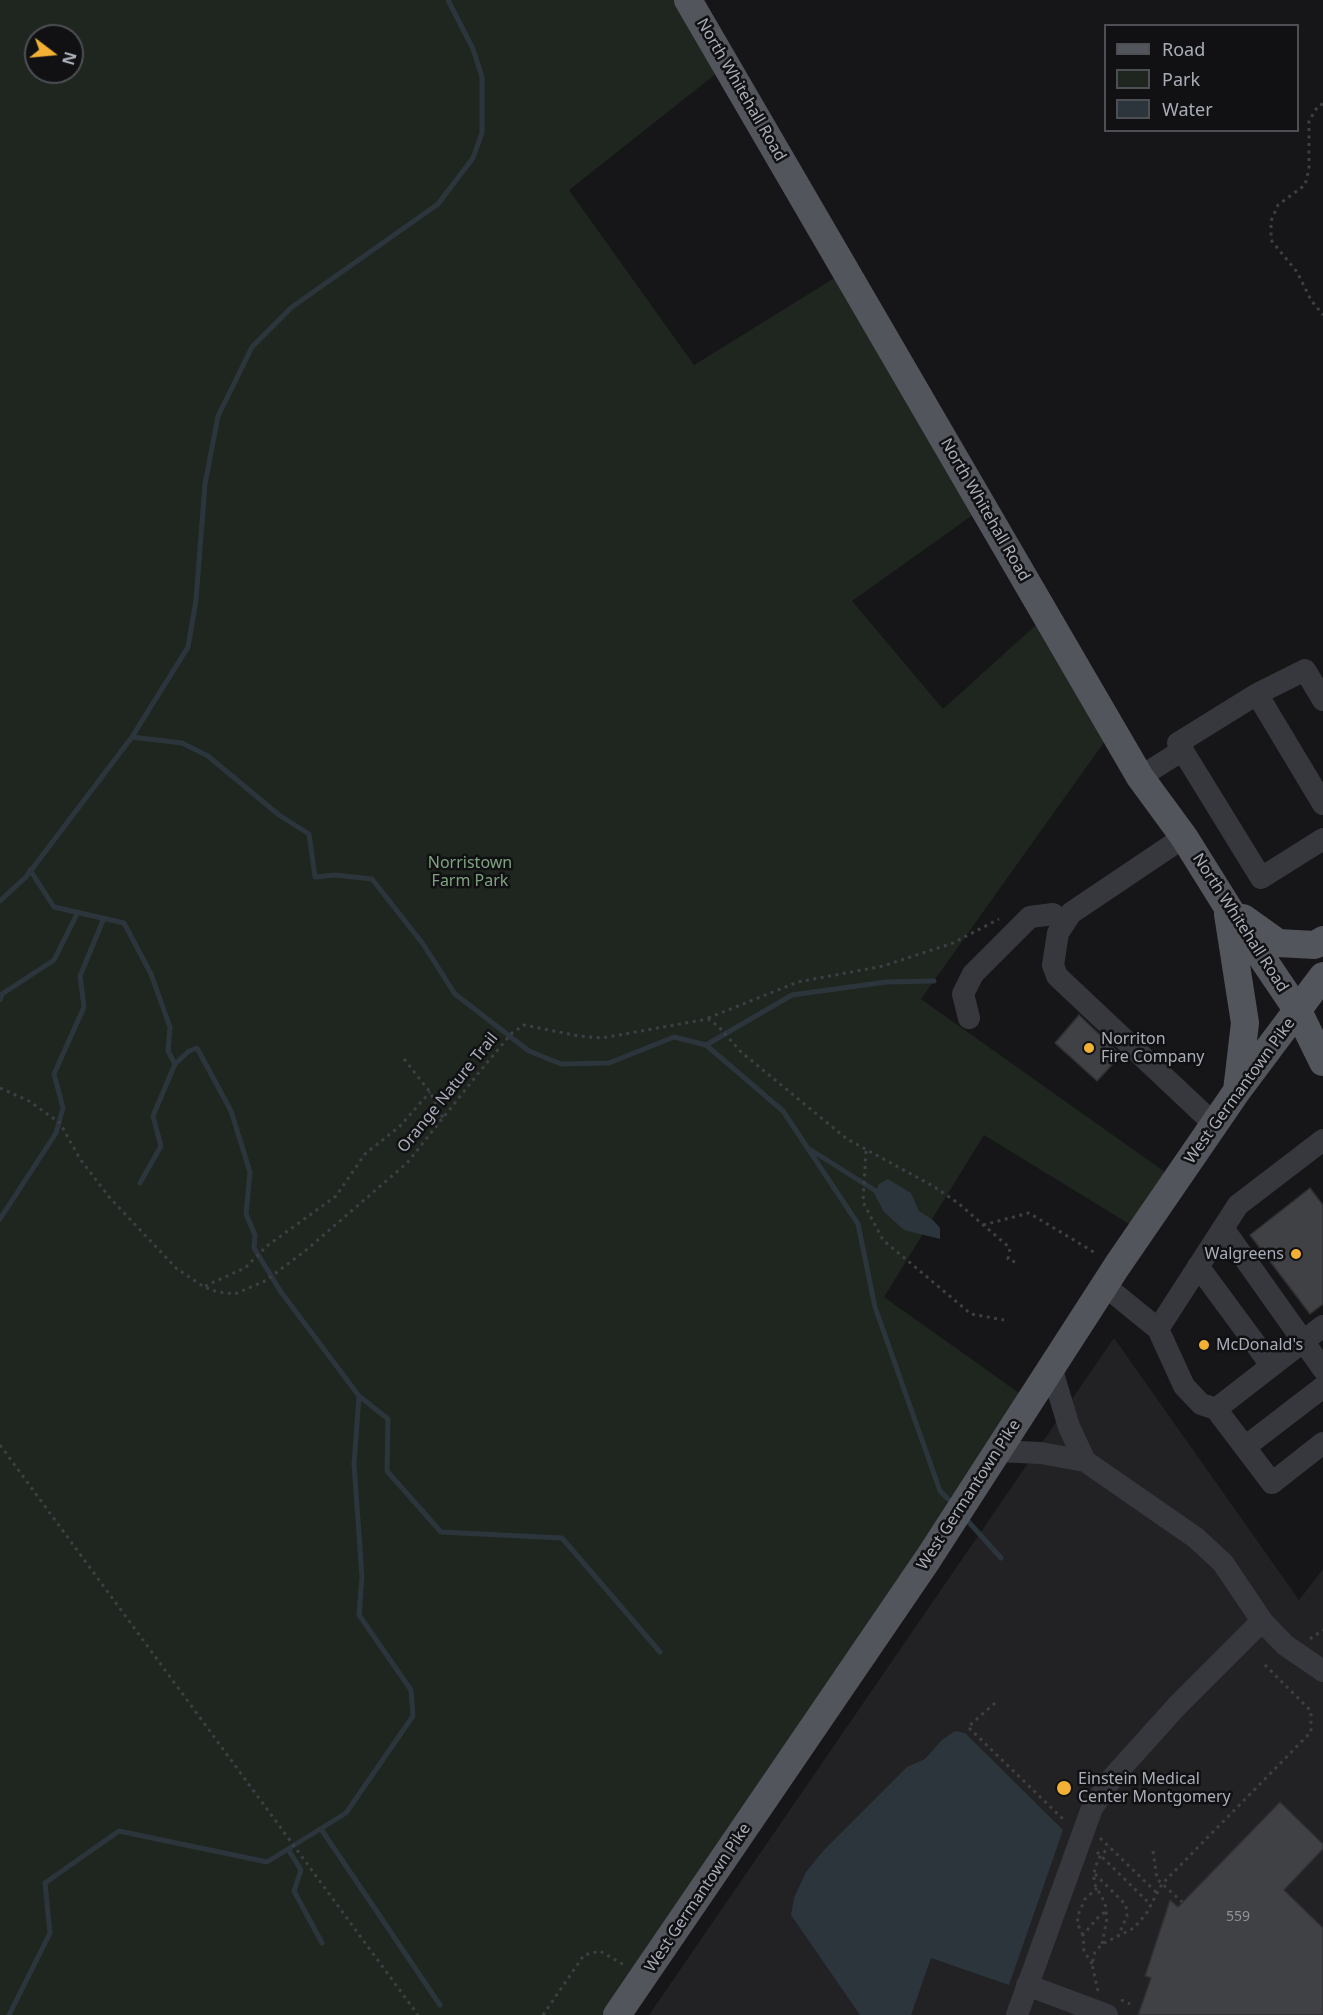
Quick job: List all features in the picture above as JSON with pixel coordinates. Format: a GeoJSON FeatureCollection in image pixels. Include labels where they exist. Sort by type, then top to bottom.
{"type":"FeatureCollection","features":[{"type":"Feature","properties":{"kind":"main road","name":"North Whitehall Road"},"geometry":{"type":"LineString","coordinates":[[688,0],[1140,777],[1184,837],[1227,906],[1298,1011],[1323,1062]]}},
{"type":"Feature","properties":{"kind":"main road"},"geometry":{"type":"LineString","coordinates":[[1227,906],[1278,943],[1315,945],[1323,940]]}},
{"type":"Feature","properties":{"kind":"main road"},"geometry":{"type":"LineString","coordinates":[[1227,906],[1245,1023],[1237,1091]]}},
{"type":"Feature","properties":{"kind":"main road","name":"West Germantown Pike"},"geometry":{"type":"LineString","coordinates":[[628,2011],[643,1978],[928,1559],[1111,1275],[1237,1091],[1323,976]]}},
{"type":"Feature","properties":{"kind":"lane"},"geometry":{"type":"LineString","coordinates":[[1323,700],[1305,670],[1257,694],[1178,743],[1261,878],[1323,839]]}},
{"type":"Feature","properties":{"kind":"lane"},"geometry":{"type":"LineString","coordinates":[[1257,694],[1323,804]]}},
{"type":"Feature","properties":{"kind":"lane"},"geometry":{"type":"LineString","coordinates":[[1140,777],[1183,750]]}},
{"type":"Feature","properties":{"kind":"lane"},"geometry":{"type":"LineString","coordinates":[[1184,837],[1080,906],[1063,923],[1053,953],[1053,965],[1057,976],[1214,1124]]}},
{"type":"Feature","properties":{"kind":"lane"},"geometry":{"type":"LineString","coordinates":[[969,1018],[963,994],[973,974],[1030,917],[1053,914],[1063,923]]}},
{"type":"Feature","properties":{"kind":"lane"},"geometry":{"type":"LineString","coordinates":[[1158,1329],[1238,1205],[1323,1140]]}},
{"type":"Feature","properties":{"kind":"lane"},"geometry":{"type":"LineString","coordinates":[[1223,1228],[1323,1370]]}},
{"type":"Feature","properties":{"kind":"lane"},"geometry":{"type":"LineString","coordinates":[[1198,1266],[1271,1365]]}},
{"type":"Feature","properties":{"kind":"lane"},"geometry":{"type":"LineString","coordinates":[[1111,1275],[1158,1329],[1184,1386],[1201,1404],[1216,1409],[1272,1483],[1323,1443]]}},
{"type":"Feature","properties":{"kind":"lane"},"geometry":{"type":"LineString","coordinates":[[1216,1409],[1302,1340],[1323,1326]]}},
{"type":"Feature","properties":{"kind":"lane"},"geometry":{"type":"LineString","coordinates":[[1051,1367],[1068,1427],[1085,1461]]}},
{"type":"Feature","properties":{"kind":"lane"},"geometry":{"type":"LineString","coordinates":[[1245,1447],[1323,1386]]}},
{"type":"Feature","properties":{"kind":"lane"},"geometry":{"type":"LineString","coordinates":[[997,1451],[1041,1453],[1085,1461],[1209,1551],[1230,1572],[1262,1621],[1285,1646],[1323,1671]]}},
{"type":"Feature","properties":{"kind":"lane"},"geometry":{"type":"LineString","coordinates":[[1017,2015],[1086,1841],[1092,1808],[1113,1777],[1177,1706],[1262,1621]]}},
{"type":"Feature","properties":{"kind":"lane"},"geometry":{"type":"LineString","coordinates":[[1027,1985],[1107,2015]]}},
{"type":"Feature","properties":{"kind":"path"},"geometry":{"type":"LineString","coordinates":[[1323,104],[1318,106],[1309,121],[1309,170],[1305,185],[1278,205],[1271,221],[1271,240],[1297,272],[1311,300],[1323,315]]}},
{"type":"Feature","properties":{"kind":"path"},"geometry":{"type":"LineString","coordinates":[[1017,1263],[1008,1259],[1010,1248],[983,1225],[933,1186],[847,1139],[764,1072],[708,1018],[798,982],[884,966],[953,943],[1016,910],[1030,917]]}},
{"type":"Feature","properties":{"kind":"path","name":"Orange Nature Trail"},"geometry":{"type":"LineString","coordinates":[[0,1088],[38,1106],[60,1123],[80,1159],[110,1198],[176,1268],[204,1287],[235,1294],[265,1281],[305,1251],[407,1163],[512,1033],[524,1025],[579,1036],[602,1038],[708,1018]]}},
{"type":"Feature","properties":{"kind":"path"},"geometry":{"type":"LineString","coordinates":[[405,1059],[430,1092],[443,1118]]}},
{"type":"Feature","properties":{"kind":"path"},"geometry":{"type":"LineString","coordinates":[[204,1287],[245,1268],[267,1246],[336,1196],[365,1154],[400,1126],[430,1092]]}},
{"type":"Feature","properties":{"kind":"path"},"geometry":{"type":"LineString","coordinates":[[866,1151],[863,1202],[882,1240],[971,1314],[1004,1320]]}},
{"type":"Feature","properties":{"kind":"path"},"geometry":{"type":"LineString","coordinates":[[983,1225],[1029,1213],[1111,1275]]}},
{"type":"Feature","properties":{"kind":"path"},"geometry":{"type":"LineString","coordinates":[[0,1444],[418,2015]]}},
{"type":"Feature","properties":{"kind":"path"},"geometry":{"type":"LineString","coordinates":[[1092,1964],[1095,1952],[1102,1944],[1134,1928],[1151,1905],[1162,1884],[1311,1732],[1311,1710],[1264,1664]]}},
{"type":"Feature","properties":{"kind":"path"},"geometry":{"type":"LineString","coordinates":[[995,1702],[968,1728],[1151,1905]]}},
{"type":"Feature","properties":{"kind":"path"},"geometry":{"type":"LineString","coordinates":[[1086,1841],[1100,1838],[1157,1893]]}},
{"type":"Feature","properties":{"kind":"path"},"geometry":{"type":"LineString","coordinates":[[1102,1944],[1107,1926],[1107,1912],[1097,1888],[1094,1873],[1095,1864],[1109,1847]]}},
{"type":"Feature","properties":{"kind":"path"},"geometry":{"type":"LineString","coordinates":[[1153,1851],[1157,1879],[1182,1902]]}},
{"type":"Feature","properties":{"kind":"path"},"geometry":{"type":"LineString","coordinates":[[1094,1873],[1126,1905],[1127,1916],[1118,1937]]}},
{"type":"Feature","properties":{"kind":"path"},"geometry":{"type":"LineString","coordinates":[[1097,1888],[1085,1899],[1077,1923],[1083,1935],[1084,1951],[1092,1964],[1098,1992]]}},
{"type":"Feature","properties":{"kind":"path"},"geometry":{"type":"LineString","coordinates":[[1083,1935],[1101,1914],[1107,1912]]}},
{"type":"Feature","properties":{"kind":"path"},"geometry":{"type":"LineString","coordinates":[[543,2015],[584,1955],[600,1951],[608,1953],[643,1978]]}},
{"type":"Feature","properties":{"kind":"shaded area","name":"Einstein Medical Center Montgomery"},"geometry":{"type":"Polygon","coordinates":[[[1114,1338],[1299,1600],[1323,1569],[1323,2015],[649,2015],[1114,1338]]]}},
{"type":"Feature","properties":{"kind":"green space","name":"Norristown Farm Park"},"geometry":{"type":"Polygon","coordinates":[[[0,0],[694,0],[731,62],[569,190],[694,365],[854,266],[977,512],[852,601],[943,709],[1046,616],[1107,738],[921,999],[1179,1182],[1139,1230],[984,1135],[884,1297],[1029,1400],[608,2015],[0,2015],[0,0]]]}},
{"type":"Feature","properties":{"kind":"water"},"geometry":{"type":"Polygon","coordinates":[[[888,1179],[911,1193],[919,1211],[933,1220],[940,1228],[940,1239],[904,1230],[884,1212],[874,1193],[879,1184],[888,1179]]]}},
{"type":"Feature","properties":{"kind":"water"},"geometry":{"type":"Polygon","coordinates":[[[955,1731],[965,1733],[1063,1830],[1009,1985],[931,1958],[911,2015],[860,2015],[791,1915],[794,1898],[806,1872],[824,1850],[907,1767],[925,1759],[942,1740],[955,1731]]]}},
{"type":"Feature","properties":{"kind":"building","name":"Norriton Fire Company"},"geometry":{"type":"Polygon","coordinates":[[[1079,1015],[1121,1055],[1097,1081],[1055,1043],[1079,1015]]]}},
{"type":"Feature","properties":{"kind":"building"},"geometry":{"type":"Polygon","coordinates":[[[1310,1188],[1323,1205],[1323,1304],[1310,1314],[1250,1235],[1310,1188]]]}},
{"type":"Feature","properties":{"kind":"building","name":"Einstein Medical Center Montgomery"},"geometry":{"type":"Polygon","coordinates":[[[1280,1802],[1323,1844],[1323,1849],[1284,1890],[1323,1928],[1323,2015],[1138,2015],[1151,1978],[1145,1976],[1170,1900],[1178,1907],[1280,1802]]]}},
{"type":"Feature","properties":{"kind":"waterway"},"geometry":{"type":"LineString","coordinates":[[0,901],[26,877],[132,737],[188,647],[196,600],[205,484],[218,416],[252,347],[292,307],[438,204],[473,158],[482,133],[482,77],[473,49],[448,0]]}},
{"type":"Feature","properties":{"kind":"waterway"},"geometry":{"type":"LineString","coordinates":[[132,737],[182,743],[208,756],[279,815],[309,834],[315,877],[335,875],[372,879],[423,944],[455,994],[529,1051],[561,1064],[609,1063],[674,1037],[706,1045],[783,1111],[858,1224],[875,1307],[940,1491],[954,1505]]}},
{"type":"Feature","properties":{"kind":"waterway"},"geometry":{"type":"LineString","coordinates":[[9,2015],[50,1933],[45,1883],[119,1831],[267,1862],[346,1813],[413,1716],[411,1690],[359,1615],[362,1577],[354,1464],[359,1396],[281,1292],[254,1248],[255,1235],[246,1214],[250,1172],[231,1111],[197,1048],[189,1051],[175,1064],[168,1051],[170,1027],[151,974],[124,923],[54,907],[30,870]]}},
{"type":"Feature","properties":{"kind":"waterway"},"geometry":{"type":"LineString","coordinates":[[0,1000],[2,994],[54,960],[78,912]]}},
{"type":"Feature","properties":{"kind":"waterway"},"geometry":{"type":"LineString","coordinates":[[0,1219],[56,1133],[63,1108],[54,1074],[84,1007],[80,976],[104,918]]}},
{"type":"Feature","properties":{"kind":"waterway"},"geometry":{"type":"LineString","coordinates":[[706,1045],[792,995],[886,982],[934,981]]}},
{"type":"Feature","properties":{"kind":"waterway"},"geometry":{"type":"LineString","coordinates":[[140,1183],[161,1146],[153,1116],[175,1064]]}},
{"type":"Feature","properties":{"kind":"waterway"},"geometry":{"type":"LineString","coordinates":[[811,1150],[879,1193]]}},
{"type":"Feature","properties":{"kind":"waterway"},"geometry":{"type":"LineString","coordinates":[[359,1396],[388,1419],[387,1471],[441,1532],[562,1538],[660,1652]]}},
{"type":"Feature","properties":{"kind":"waterway"},"geometry":{"type":"LineString","coordinates":[[966,1519],[1001,1558]]}},
{"type":"Feature","properties":{"kind":"waterway"},"geometry":{"type":"LineString","coordinates":[[321,1829],[440,2005]]}},
{"type":"Feature","properties":{"kind":"waterway"},"geometry":{"type":"LineString","coordinates":[[288,1849],[301,1870],[294,1891],[322,1943]]}},
{"type":"Feature","properties":{"kind":"place","name":"Norriton Fire Company"},"geometry":{"type":"Point","coordinates":[1089,1048]}},
{"type":"Feature","properties":{"kind":"place","name":"Walgreens"},"geometry":{"type":"Point","coordinates":[1296,1254]}},
{"type":"Feature","properties":{"kind":"place","name":"McDonald's"},"geometry":{"type":"Point","coordinates":[1204,1345]}},
{"type":"Feature","properties":{"kind":"place","name":"Einstein Medical Center Montgomery"},"geometry":{"type":"Point","coordinates":[1064,1788]}}]}
